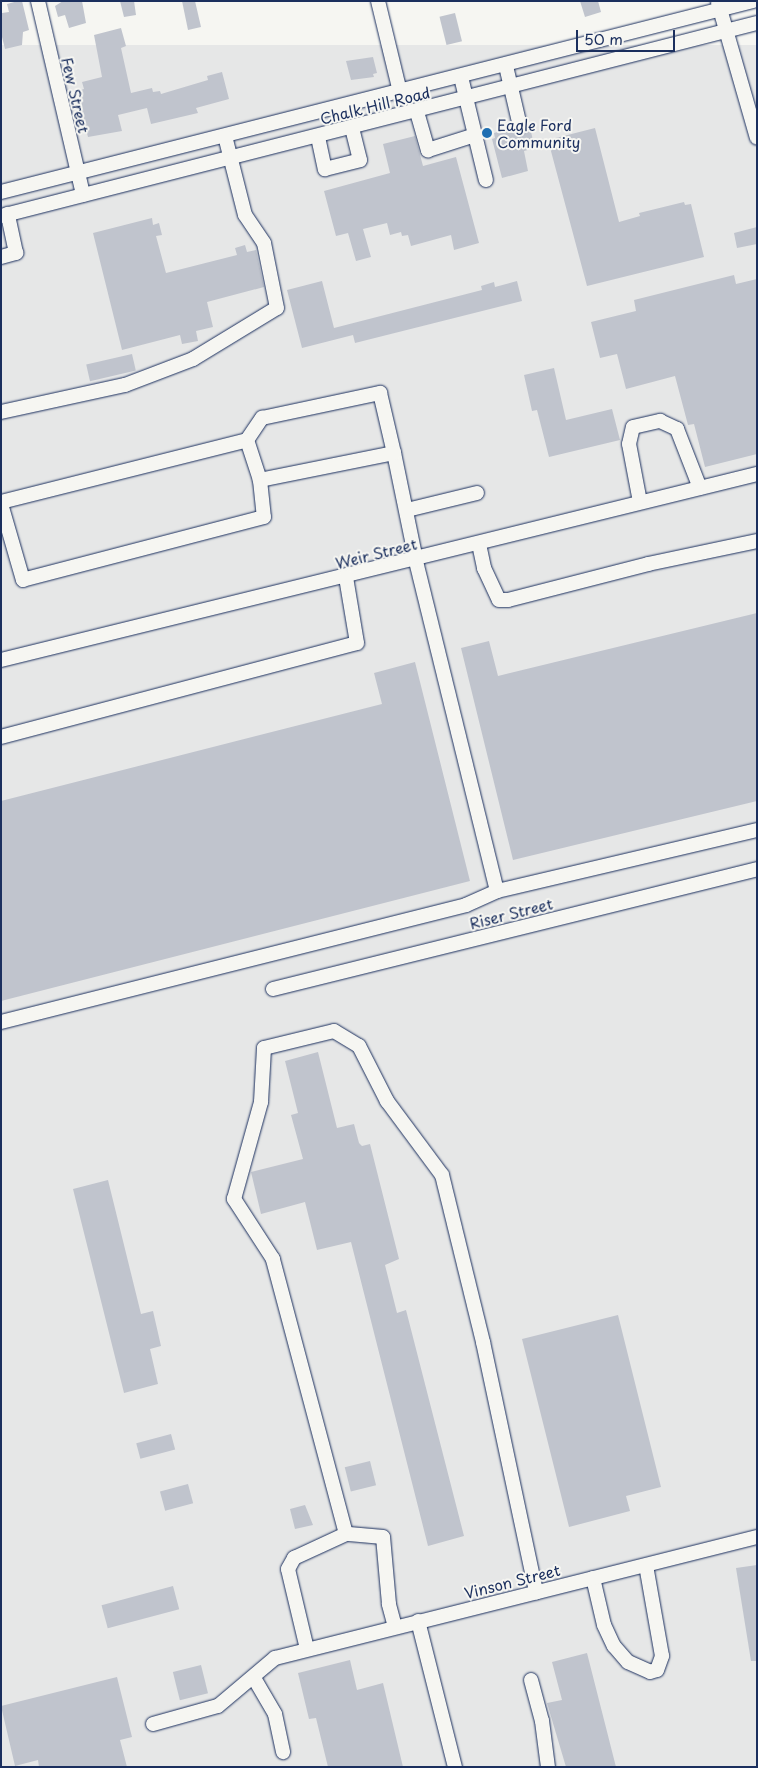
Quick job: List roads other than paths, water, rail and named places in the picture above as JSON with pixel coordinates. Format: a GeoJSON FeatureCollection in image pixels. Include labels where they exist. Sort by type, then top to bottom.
{"type":"FeatureCollection","features":[{"type":"Feature","properties":{"kind":"street","name":"Few Street"},"geometry":{"type":"LineString","coordinates":[[38,1],[83,196]]}},
{"type":"Feature","properties":{"kind":"street"},"geometry":{"type":"LineString","coordinates":[[378,1],[400,92]]}},
{"type":"Feature","properties":{"kind":"street","name":"Chalk Hill Road"},"geometry":{"type":"LineString","coordinates":[[1,192],[506,66],[719,5],[754,1]]}},
{"type":"Feature","properties":{"kind":"street"},"geometry":{"type":"LineString","coordinates":[[719,5],[757,138]]}},
{"type":"Feature","properties":{"kind":"street","name":"Chalk Hill Road"},"geometry":{"type":"LineString","coordinates":[[4,215],[417,112],[757,23]]}},
{"type":"Feature","properties":{"kind":"street"},"geometry":{"type":"LineString","coordinates":[[506,66],[520,126]]}},
{"type":"Feature","properties":{"kind":"street"},"geometry":{"type":"LineString","coordinates":[[462,77],[486,180]]}},
{"type":"Feature","properties":{"kind":"street"},"geometry":{"type":"LineString","coordinates":[[417,112],[428,150],[475,135]]}},
{"type":"Feature","properties":{"kind":"street"},"geometry":{"type":"LineString","coordinates":[[318,137],[325,169],[360,160],[352,128]]}},
{"type":"Feature","properties":{"kind":"street"},"geometry":{"type":"LineString","coordinates":[[1,412],[125,385],[193,359],[277,308],[264,242],[245,215],[225,136]]}},
{"type":"Feature","properties":{"kind":"street"},"geometry":{"type":"LineString","coordinates":[[1,257],[16,253],[4,215]]}},
{"type":"Feature","properties":{"kind":"street"},"geometry":{"type":"LineString","coordinates":[[247,440],[260,480],[264,517],[23,580],[1,503],[247,440],[262,418],[380,393],[407,510],[416,560],[496,891]]}},
{"type":"Feature","properties":{"kind":"street"},"geometry":{"type":"LineString","coordinates":[[640,502],[629,444],[633,427],[660,421],[677,429],[700,488]]}},
{"type":"Feature","properties":{"kind":"street"},"geometry":{"type":"LineString","coordinates":[[260,480],[394,452]]}},
{"type":"Feature","properties":{"kind":"street","name":"Weir Street"},"geometry":{"type":"LineString","coordinates":[[1,660],[416,560],[757,474]]}},
{"type":"Feature","properties":{"kind":"street"},"geometry":{"type":"LineString","coordinates":[[407,510],[477,493]]}},
{"type":"Feature","properties":{"kind":"street"},"geometry":{"type":"LineString","coordinates":[[479,544],[484,568],[499,600],[508,600],[648,564],[757,541]]}},
{"type":"Feature","properties":{"kind":"street"},"geometry":{"type":"LineString","coordinates":[[1,737],[357,643],[346,577]]}},
{"type":"Feature","properties":{"kind":"street"},"geometry":{"type":"LineString","coordinates":[[1,1022],[466,905],[496,891],[757,830]]}},
{"type":"Feature","properties":{"kind":"street","name":"Riser Street"},"geometry":{"type":"LineString","coordinates":[[272,989],[757,869]]}},
{"type":"Feature","properties":{"kind":"street"},"geometry":{"type":"LineString","coordinates":[[346,1534],[272,1259],[234,1199],[261,1102],[264,1048],[334,1032],[359,1046],[388,1101],[442,1175],[483,1342],[536,1592]]}},
{"type":"Feature","properties":{"kind":"street"},"geometry":{"type":"LineString","coordinates":[[307,1649],[288,1569],[294,1558],[346,1534],[383,1537],[389,1604],[396,1627]]}},
{"type":"Feature","properties":{"kind":"street","name":"Vinson Street"},"geometry":{"type":"LineString","coordinates":[[254,1678],[275,1658],[307,1649],[757,1537]]}},
{"type":"Feature","properties":{"kind":"street"},"geometry":{"type":"LineString","coordinates":[[592,1578],[604,1625],[614,1646],[628,1662],[650,1672],[657,1670],[662,1656],[646,1565]]}},
{"type":"Feature","properties":{"kind":"street"},"geometry":{"type":"LineString","coordinates":[[418,1621],[456,1767]]}},
{"type":"Feature","properties":{"kind":"street"},"geometry":{"type":"LineString","coordinates":[[153,1724],[218,1706],[254,1678],[275,1714],[283,1752]]}},
{"type":"Feature","properties":{"kind":"street"},"geometry":{"type":"LineString","coordinates":[[531,1680],[542,1721],[548,1767]]}},
{"type":"Feature","properties":{"kind":"place","name":"Eagle Ford Community"},"geometry":{"type":"Point","coordinates":[487,133]}}]}
